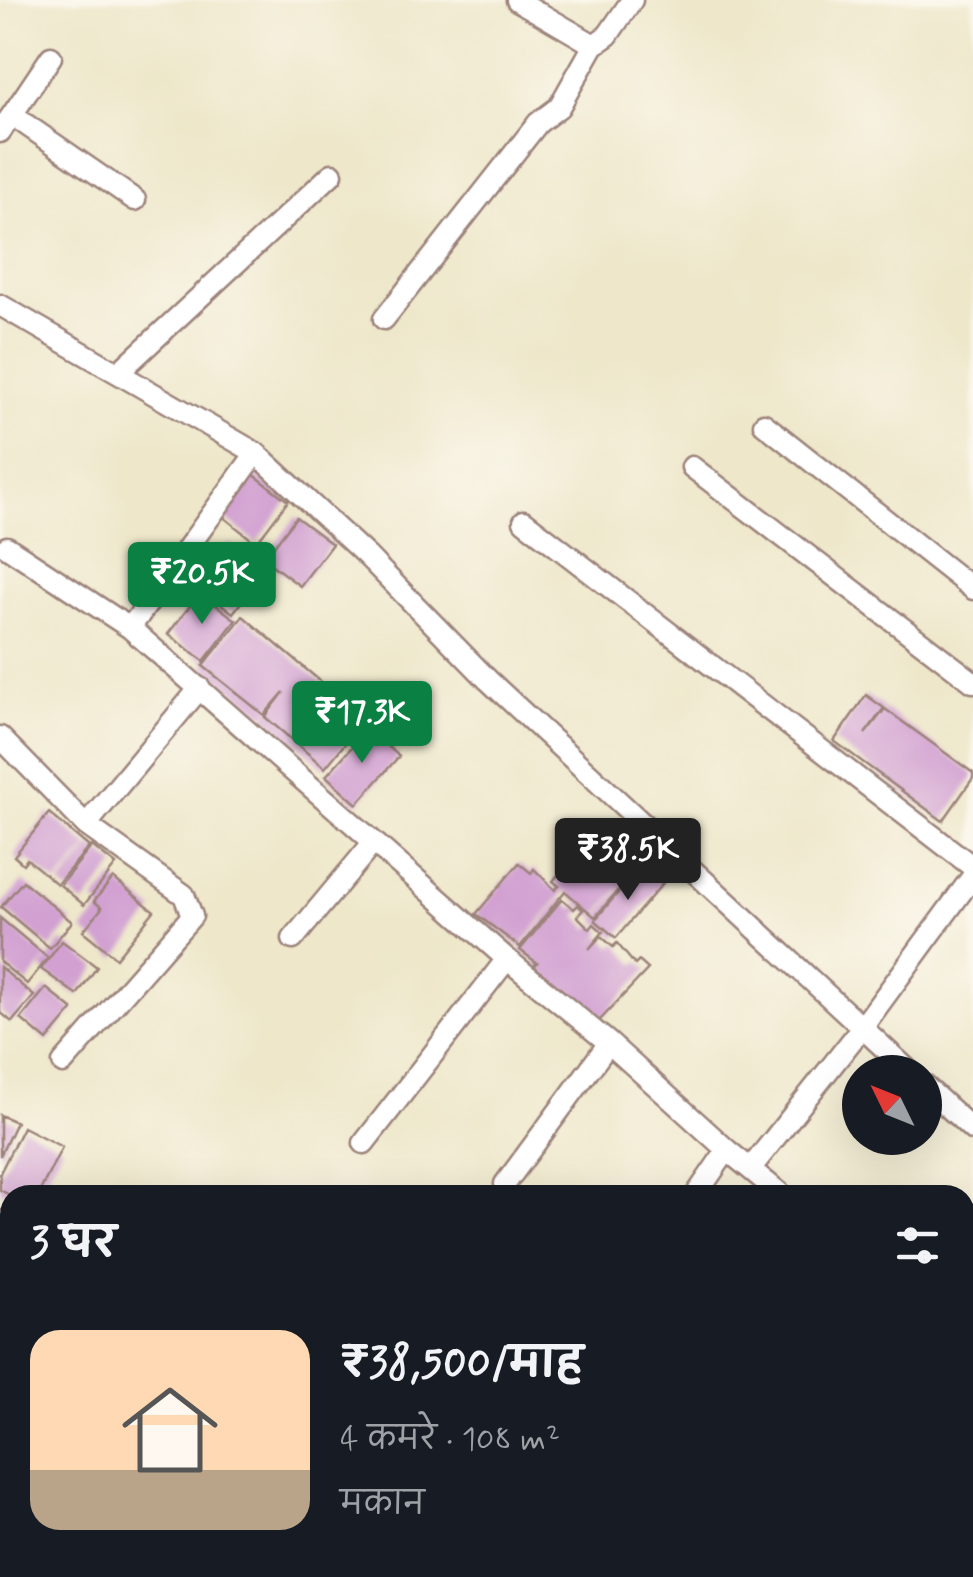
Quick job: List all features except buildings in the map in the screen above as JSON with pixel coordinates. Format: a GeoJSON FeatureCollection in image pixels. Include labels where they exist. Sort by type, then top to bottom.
{"type":"FeatureCollection","features":[{"type":"Feature","properties":{"kind":"street"},"geometry":{"type":"LineString","coordinates":[[517,0],[594,44]]}},
{"type":"Feature","properties":{"kind":"street"},"geometry":{"type":"LineString","coordinates":[[384,318],[538,122],[559,107],[594,44],[608,35],[632,0]]}},
{"type":"Feature","properties":{"kind":"street"},"geometry":{"type":"LineString","coordinates":[[51,56],[6,124],[135,200]]}},
{"type":"Feature","properties":{"kind":"street"},"geometry":{"type":"LineString","coordinates":[[118,374],[332,174]]}},
{"type":"Feature","properties":{"kind":"street"},"geometry":{"type":"LineString","coordinates":[[0,305],[256,453],[368,557],[488,680],[891,1055]]}},
{"type":"Feature","properties":{"kind":"street"},"geometry":{"type":"LineString","coordinates":[[764,424],[973,589]]}},
{"type":"Feature","properties":{"kind":"street"},"geometry":{"type":"LineString","coordinates":[[130,628],[256,453]]}},
{"type":"Feature","properties":{"kind":"street"},"geometry":{"type":"LineString","coordinates":[[692,467],[973,682]]}},
{"type":"Feature","properties":{"kind":"street"},"geometry":{"type":"LineString","coordinates":[[524,521],[973,867]]}},
{"type":"Feature","properties":{"kind":"street"},"geometry":{"type":"LineString","coordinates":[[7,547],[130,628],[770,1185]]}},
{"type":"Feature","properties":{"kind":"street"},"geometry":{"type":"LineString","coordinates":[[86,824],[200,688]]}},
{"type":"Feature","properties":{"kind":"street"},"geometry":{"type":"LineString","coordinates":[[0,738],[86,824],[184,895],[192,916],[63,1062]]}},
{"type":"Feature","properties":{"kind":"street"},"geometry":{"type":"LineString","coordinates":[[294,939],[374,843]]}},
{"type":"Feature","properties":{"kind":"street"},"geometry":{"type":"LineString","coordinates":[[750,1168],[861,1029],[973,876]]}},
{"type":"Feature","properties":{"kind":"street"},"geometry":{"type":"LineString","coordinates":[[364,1143],[507,959]]}},
{"type":"Feature","properties":{"kind":"street"},"geometry":{"type":"LineString","coordinates":[[506,1184],[609,1043]]}},
{"type":"Feature","properties":{"kind":"street"},"geometry":{"type":"LineString","coordinates":[[942,1102],[973,1130]]}},
{"type":"Feature","properties":{"kind":"street"},"geometry":{"type":"LineString","coordinates":[[703,1185],[727,1150]]}}]}
